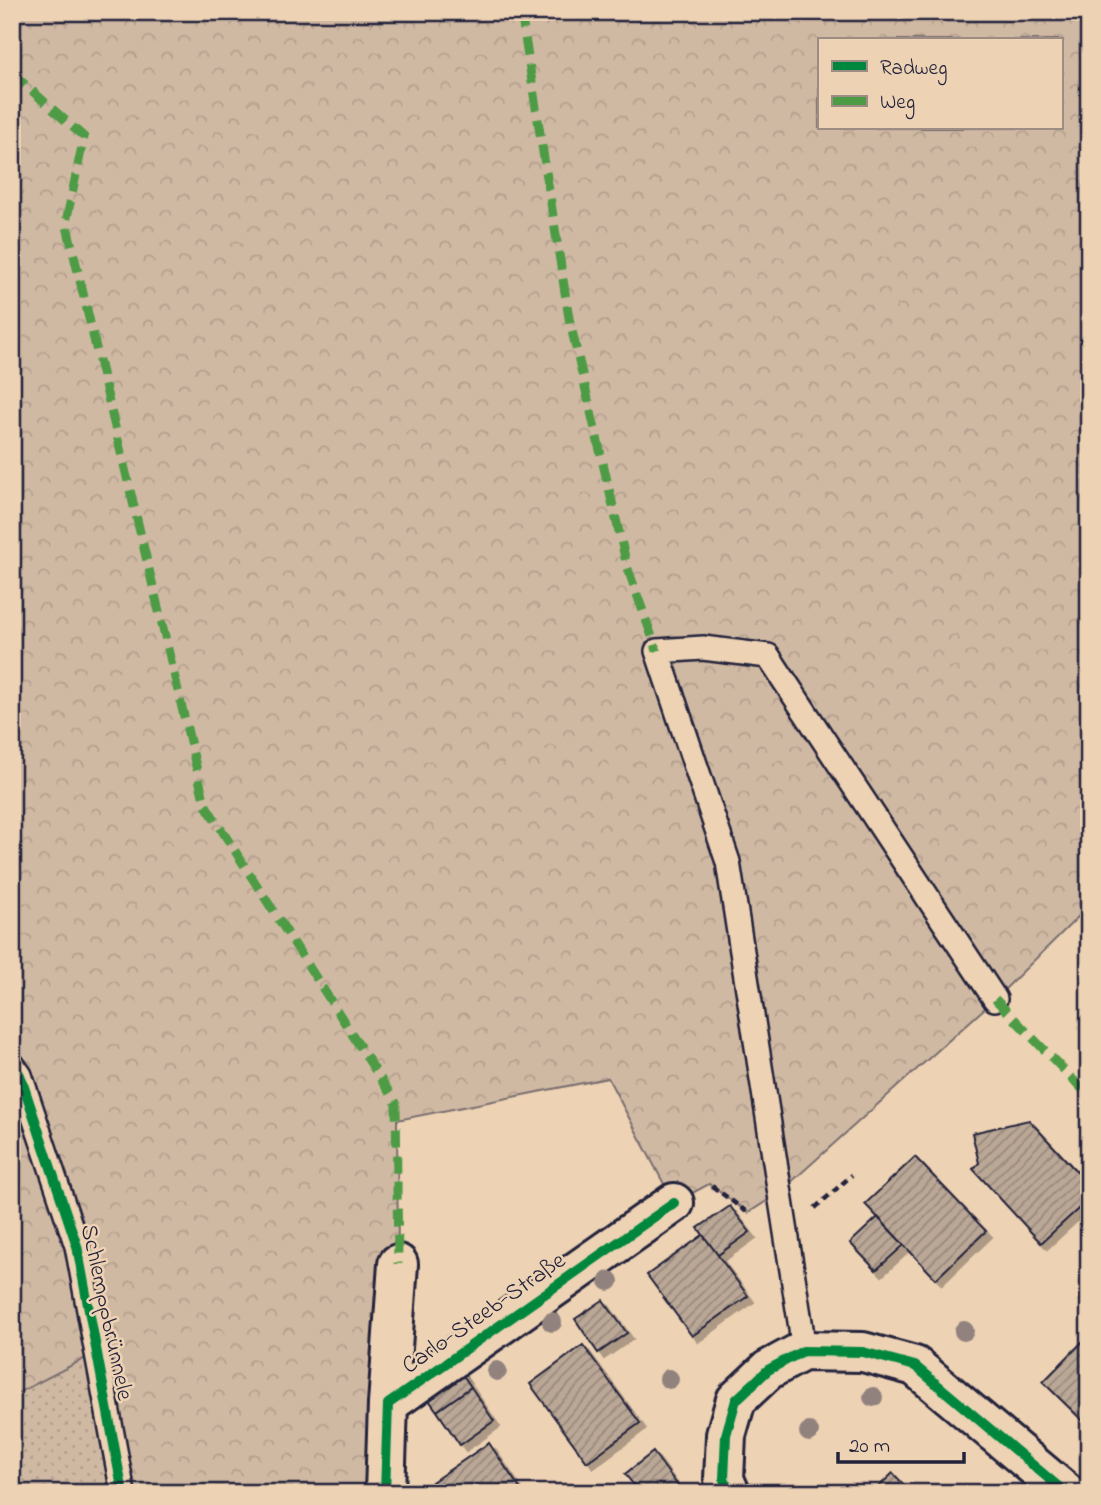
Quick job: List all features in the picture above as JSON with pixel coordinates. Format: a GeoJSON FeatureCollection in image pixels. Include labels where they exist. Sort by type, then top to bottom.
{"type":"FeatureCollection","features":[{"type":"Feature","properties":{"kind":"street","name":"Carlo-Steeb-Straße"},"geometry":{"type":"LineString","coordinates":[[388,1404],[674,1203]]}},
{"type":"Feature","properties":{"kind":"street","name":"Carlo-Steeb-Straße"},"geometry":{"type":"LineString","coordinates":[[385,1493],[398,1264]]}},
{"type":"Feature","properties":{"kind":"street"},"geometry":{"type":"LineString","coordinates":[[730,1493],[724,1479],[726,1435],[736,1400],[768,1370],[803,1351],[863,1352],[915,1366],[1066,1493]]}},
{"type":"Feature","properties":{"kind":"lane"},"geometry":{"type":"LineString","coordinates":[[803,1351],[728,862],[657,651],[703,648],[768,656],[995,999]]}},
{"type":"Feature","properties":{"kind":"lane","name":"Schlemppbrünnele"},"geometry":{"type":"LineString","coordinates":[[12,1064],[19,1074],[77,1246],[123,1493]]}},
{"type":"Feature","properties":{"kind":"path"},"geometry":{"type":"LineString","coordinates":[[786,1234],[852,1175]]}},
{"type":"Feature","properties":{"kind":"path"},"geometry":{"type":"LineString","coordinates":[[674,1203],[709,1184],[748,1213],[779,1193]]}},
{"type":"Feature","properties":{"kind":"green space"},"geometry":{"type":"Polygon","coordinates":[[[12,12],[1089,12],[1089,906],[995,999],[779,1193],[748,1213],[709,1184],[674,1203],[608,1078],[397,1120],[398,1264],[385,1493],[12,1493],[12,12]]]}},
{"type":"Feature","properties":{"kind":"green space"},"geometry":{"type":"Polygon","coordinates":[[[97,1352],[123,1493],[12,1493],[12,1396],[97,1352]]]}},
{"type":"Feature","properties":{"kind":"building"},"geometry":{"type":"Polygon","coordinates":[[[1029,1120],[1089,1185],[1089,1199],[1041,1243],[973,1169],[979,1163],[972,1133],[1029,1120]]]}},
{"type":"Feature","properties":{"kind":"building"},"geometry":{"type":"Polygon","coordinates":[[[915,1157],[986,1231],[936,1279],[865,1204],[915,1157]]]}},
{"type":"Feature","properties":{"kind":"building"},"geometry":{"type":"Polygon","coordinates":[[[730,1206],[750,1232],[718,1255],[698,1228],[730,1206]]]}},
{"type":"Feature","properties":{"kind":"building"},"geometry":{"type":"Polygon","coordinates":[[[878,1217],[904,1245],[876,1270],[850,1243],[878,1217]]]}},
{"type":"Feature","properties":{"kind":"building"},"geometry":{"type":"Polygon","coordinates":[[[703,1235],[748,1296],[692,1336],[647,1275],[703,1235]]]}},
{"type":"Feature","properties":{"kind":"building"},"geometry":{"type":"Polygon","coordinates":[[[603,1300],[627,1333],[598,1353],[575,1319],[603,1300]]]}},
{"type":"Feature","properties":{"kind":"building"},"geometry":{"type":"Polygon","coordinates":[[[1089,1335],[1089,1427],[1043,1382],[1089,1335]]]}},
{"type":"Feature","properties":{"kind":"building"},"geometry":{"type":"Polygon","coordinates":[[[583,1345],[640,1423],[587,1462],[530,1384],[583,1345]]]}},
{"type":"Feature","properties":{"kind":"building"},"geometry":{"type":"Polygon","coordinates":[[[461,1372],[471,1387],[437,1411],[426,1396],[461,1372]]]}},
{"type":"Feature","properties":{"kind":"building"},"geometry":{"type":"Polygon","coordinates":[[[471,1387],[494,1421],[460,1445],[437,1411],[471,1387]]]}},
{"type":"Feature","properties":{"kind":"building"},"geometry":{"type":"Polygon","coordinates":[[[489,1443],[523,1493],[440,1493],[432,1482],[489,1443]]]}},
{"type":"Feature","properties":{"kind":"building"},"geometry":{"type":"Polygon","coordinates":[[[653,1452],[681,1490],[677,1493],[640,1493],[625,1474],[653,1452]]]}},
{"type":"Feature","properties":{"kind":"building"},"geometry":{"type":"Polygon","coordinates":[[[893,1473],[911,1493],[872,1493],[893,1473]]]}},
{"type":"Feature","properties":{"kind":"marked path"},"geometry":{"type":"LineString","coordinates":[[521,12],[569,318],[627,566],[657,651]]}},
{"type":"Feature","properties":{"kind":"marked path"},"geometry":{"type":"LineString","coordinates":[[12,73],[84,137],[66,222],[205,804],[396,1103],[398,1264]]}},
{"type":"Feature","properties":{"kind":"marked path"},"geometry":{"type":"LineString","coordinates":[[995,999],[1089,1096]]}},
{"type":"Feature","properties":{"kind":"cycle path"},"geometry":{"type":"LineString","coordinates":[[12,1064],[20,1075],[77,1246],[123,1493]]}},
{"type":"Feature","properties":{"kind":"cycle path"},"geometry":{"type":"LineString","coordinates":[[385,1493],[388,1404],[674,1203]]}},
{"type":"Feature","properties":{"kind":"cycle path"},"geometry":{"type":"LineString","coordinates":[[730,1493],[724,1479],[726,1435],[736,1400],[768,1370],[803,1351],[863,1352],[915,1366],[1066,1493]]}}]}
